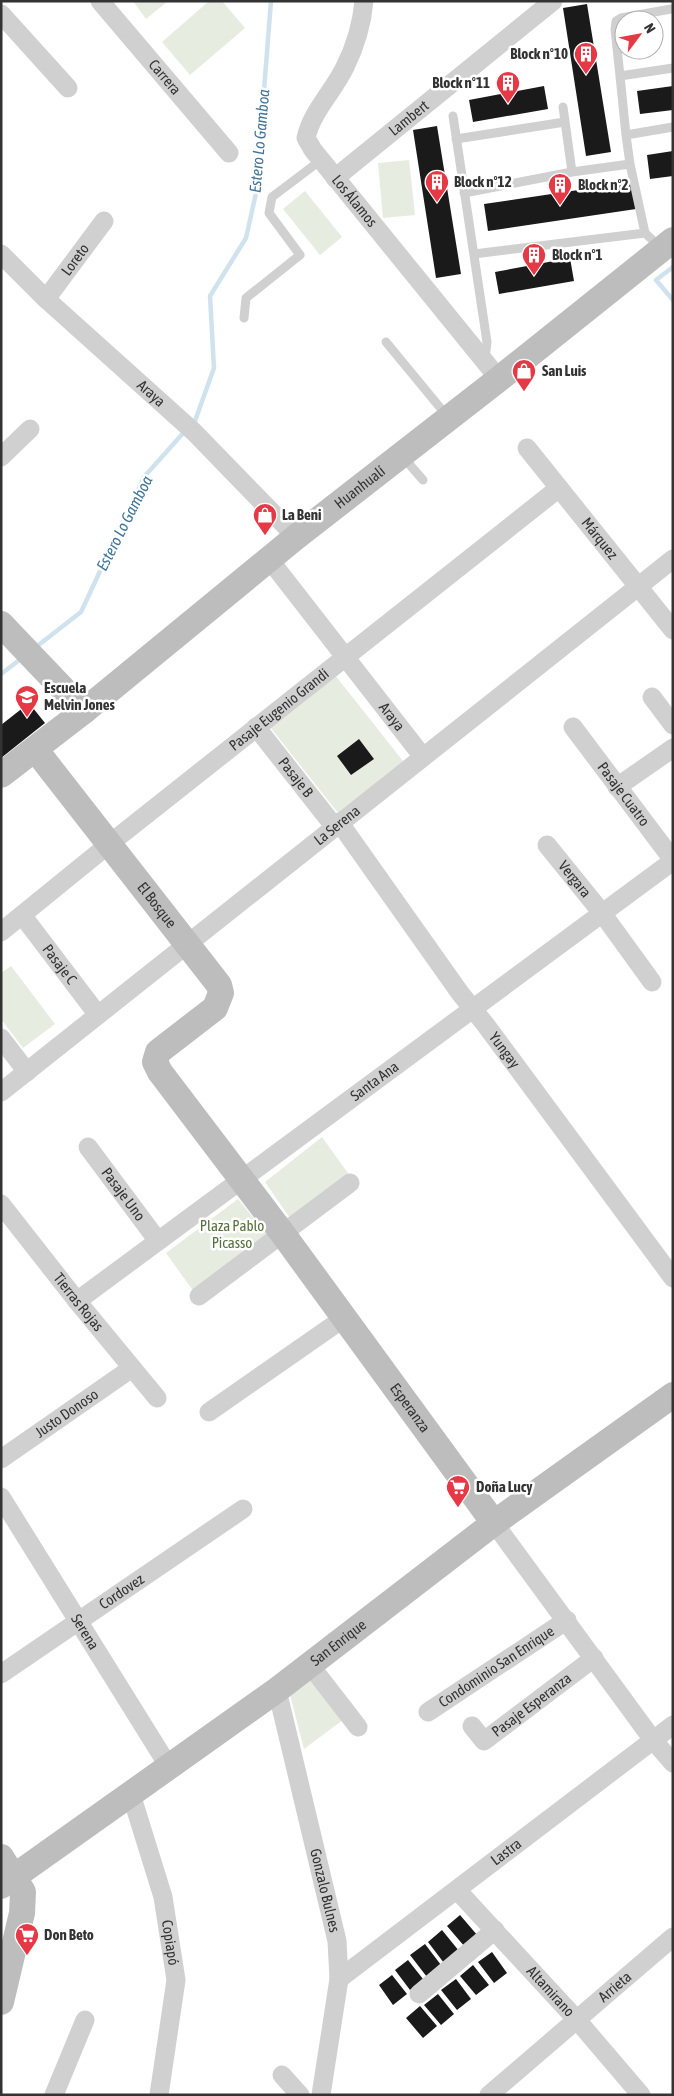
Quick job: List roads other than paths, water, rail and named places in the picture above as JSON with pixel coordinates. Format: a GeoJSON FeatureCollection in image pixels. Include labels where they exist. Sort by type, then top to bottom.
{"type":"FeatureCollection","features":[{"type":"Feature","properties":{"kind":"street","name":"Carrera"},"geometry":{"type":"LineString","coordinates":[[100,1],[229,153]]}},
{"type":"Feature","properties":{"kind":"street","name":"Los Álamos"},"geometry":{"type":"LineString","coordinates":[[364,1],[362,20],[345,67],[309,124],[306,138],[335,178],[492,371]]}},
{"type":"Feature","properties":{"kind":"street","name":"Lambert"},"geometry":{"type":"LineString","coordinates":[[335,178],[553,1]]}},
{"type":"Feature","properties":{"kind":"street"},"geometry":{"type":"LineString","coordinates":[[1,14],[68,88]]}},
{"type":"Feature","properties":{"kind":"street","name":"Loreto"},"geometry":{"type":"LineString","coordinates":[[46,299],[104,221]]}},
{"type":"Feature","properties":{"kind":"street","name":"Huanhualí"},"geometry":{"type":"LineString","coordinates":[[1,775],[84,711],[296,537],[448,418],[492,371],[660,241]]}},
{"type":"Feature","properties":{"kind":"street","name":"Araya"},"geometry":{"type":"LineString","coordinates":[[1,254],[46,299],[194,432],[296,537]]}},
{"type":"Feature","properties":{"kind":"street"},"geometry":{"type":"LineString","coordinates":[[1,457],[30,429]]}},
{"type":"Feature","properties":{"kind":"street","name":"Márquez"},"geometry":{"type":"LineString","coordinates":[[527,448],[639,585],[673,630]]}},
{"type":"Feature","properties":{"kind":"street","name":"Pasaje Eugenio Grandi"},"geometry":{"type":"LineString","coordinates":[[1,932],[256,727],[559,488]]}},
{"type":"Feature","properties":{"kind":"street","name":"Araya"},"geometry":{"type":"LineString","coordinates":[[269,559],[423,757]]}},
{"type":"Feature","properties":{"kind":"street","name":"La Serena"},"geometry":{"type":"LineString","coordinates":[[1,1092],[673,559]]}},
{"type":"Feature","properties":{"kind":"street"},"geometry":{"type":"LineString","coordinates":[[8,636],[39,663],[84,711]]}},
{"type":"Feature","properties":{"kind":"street"},"geometry":{"type":"LineString","coordinates":[[652,697],[673,725]]}},
{"type":"Feature","properties":{"kind":"street","name":"Pasaje B"},"geometry":{"type":"LineString","coordinates":[[256,727],[337,824]]}},
{"type":"Feature","properties":{"kind":"street","name":"Pasaje Cuatro"},"geometry":{"type":"LineString","coordinates":[[573,727],[673,861]]}},
{"type":"Feature","properties":{"kind":"street","name":"El Bosque"},"geometry":{"type":"LineString","coordinates":[[35,748],[108,845],[219,985],[220,1001],[215,1008],[158,1052]]}},
{"type":"Feature","properties":{"kind":"street"},"geometry":{"type":"LineString","coordinates":[[617,787],[673,748]]}},
{"type":"Feature","properties":{"kind":"street","name":"Yungay"},"geometry":{"type":"LineString","coordinates":[[337,824],[472,1009],[673,1278]]}},
{"type":"Feature","properties":{"kind":"street","name":"Vergara"},"geometry":{"type":"LineString","coordinates":[[547,845],[602,913],[652,982]]}},
{"type":"Feature","properties":{"kind":"street","name":"Santa Ana"},"geometry":{"type":"LineString","coordinates":[[77,1301],[673,861]]}},
{"type":"Feature","properties":{"kind":"street","name":"Pasaje C"},"geometry":{"type":"LineString","coordinates":[[22,915],[98,1016]]}},
{"type":"Feature","properties":{"kind":"street"},"geometry":{"type":"LineString","coordinates":[[1,1038],[27,1072]]}},
{"type":"Feature","properties":{"kind":"street","name":"Esperanza"},"geometry":{"type":"LineString","coordinates":[[158,1052],[155,1062],[160,1072],[283,1234],[653,1740],[673,1763]]}},
{"type":"Feature","properties":{"kind":"street","name":"Pasaje Uno"},"geometry":{"type":"LineString","coordinates":[[88,1147],[158,1241]]}},
{"type":"Feature","properties":{"kind":"street"},"geometry":{"type":"LineString","coordinates":[[199,1296],[350,1183]]}},
{"type":"Feature","properties":{"kind":"street","name":"Tierras Rojas"},"geometry":{"type":"LineString","coordinates":[[1,1204],[77,1301],[158,1398]]}},
{"type":"Feature","properties":{"kind":"street"},"geometry":{"type":"LineString","coordinates":[[209,1412],[344,1318]]}},
{"type":"Feature","properties":{"kind":"street","name":"Justo Donoso"},"geometry":{"type":"LineString","coordinates":[[1,1460],[132,1368]]}},
{"type":"Feature","properties":{"kind":"street","name":"San Enrique"},"geometry":{"type":"LineString","coordinates":[[6,1874],[131,1794],[277,1690],[494,1523],[673,1395]]}},
{"type":"Feature","properties":{"kind":"street","name":"Serena"},"geometry":{"type":"LineString","coordinates":[[1,1497],[169,1766]]}},
{"type":"Feature","properties":{"kind":"street","name":"Cordovez"},"geometry":{"type":"LineString","coordinates":[[1,1674],[243,1509]]}},
{"type":"Feature","properties":{"kind":"street","name":"Condominio San Enrique"},"geometry":{"type":"LineString","coordinates":[[428,1712],[567,1620]]}},
{"type":"Feature","properties":{"kind":"street","name":"Pasaje Esperanza"},"geometry":{"type":"LineString","coordinates":[[472,1726],[484,1741],[594,1658]]}},
{"type":"Feature","properties":{"kind":"street"},"geometry":{"type":"LineString","coordinates":[[310,1665],[358,1727]]}},
{"type":"Feature","properties":{"kind":"street","name":"Gonzalo Bulnes"},"geometry":{"type":"LineString","coordinates":[[277,1690],[337,1941],[339,1979],[321,2095]]}},
{"type":"Feature","properties":{"kind":"street","name":"Lastra"},"geometry":{"type":"LineString","coordinates":[[339,1979],[673,1725]]}},
{"type":"Feature","properties":{"kind":"street","name":"Copiapó"},"geometry":{"type":"LineString","coordinates":[[131,1794],[163,1897],[176,1980],[158,2095]]}},
{"type":"Feature","properties":{"kind":"street"},"geometry":{"type":"LineString","coordinates":[[1,2002],[22,1913],[22,1892],[6,1874]]}},
{"type":"Feature","properties":{"kind":"street","name":"Altamirano"},"geometry":{"type":"LineString","coordinates":[[458,1890],[577,2020],[641,2095]]}},
{"type":"Feature","properties":{"kind":"street"},"geometry":{"type":"LineString","coordinates":[[419,1994],[495,1930]]}},
{"type":"Feature","properties":{"kind":"street","name":"Arrieta"},"geometry":{"type":"LineString","coordinates":[[489,2095],[673,1937]]}},
{"type":"Feature","properties":{"kind":"street"},"geometry":{"type":"LineString","coordinates":[[54,2095],[85,2020]]}},
{"type":"Feature","properties":{"kind":"street"},"geometry":{"type":"LineString","coordinates":[[282,2075],[300,2095]]}},
{"type":"Feature","properties":{"kind":"lane"},"geometry":{"type":"LineString","coordinates":[[474,254],[660,241],[630,164],[615,29],[616,21],[621,18],[671,9]]}},
{"type":"Feature","properties":{"kind":"lane"},"geometry":{"type":"LineString","coordinates":[[620,76],[673,68]]}},
{"type":"Feature","properties":{"kind":"lane"},"geometry":{"type":"LineString","coordinates":[[563,107],[572,172]]}},
{"type":"Feature","properties":{"kind":"lane"},"geometry":{"type":"LineString","coordinates":[[453,116],[492,371]]}},
{"type":"Feature","properties":{"kind":"lane"},"geometry":{"type":"LineString","coordinates":[[456,139],[566,122]]}},
{"type":"Feature","properties":{"kind":"lane"},"geometry":{"type":"LineString","coordinates":[[626,135],[673,127]]}},
{"type":"Feature","properties":{"kind":"lane"},"geometry":{"type":"LineString","coordinates":[[244,318],[246,298],[300,255],[269,213],[272,197],[321,160]]}},
{"type":"Feature","properties":{"kind":"lane"},"geometry":{"type":"LineString","coordinates":[[464,194],[572,172],[630,164]]}},
{"type":"Feature","properties":{"kind":"lane"},"geometry":{"type":"LineString","coordinates":[[386,342],[448,418]]}},
{"type":"Feature","properties":{"kind":"lane"},"geometry":{"type":"LineString","coordinates":[[401,455],[423,480]]}},
{"type":"Feature","properties":{"kind":"waterway","name":"Estero Lo Gamboa"},"geometry":{"type":"LineString","coordinates":[[192,424],[195,421],[214,368],[210,296],[246,238],[256,193],[271,1]]}},
{"type":"Feature","properties":{"kind":"waterway"},"geometry":{"type":"LineString","coordinates":[[673,267],[656,280],[673,300]]}},
{"type":"Feature","properties":{"kind":"waterway","name":"Estero Lo Gamboa"},"geometry":{"type":"LineString","coordinates":[[36,647],[81,612],[144,477],[185,431]]}},
{"type":"Feature","properties":{"kind":"waterway","name":"Estero Lo Gamboa"},"geometry":{"type":"LineString","coordinates":[[1,674],[22,658]]}},
{"type":"Feature","properties":{"kind":"place","name":"Block n°10"},"geometry":{"type":"Point","coordinates":[586,75]}},
{"type":"Feature","properties":{"kind":"place","name":"Block n°11"},"geometry":{"type":"Point","coordinates":[508,104]}},
{"type":"Feature","properties":{"kind":"place","name":"Block n°12"},"geometry":{"type":"Point","coordinates":[437,203]}},
{"type":"Feature","properties":{"kind":"place","name":"Block n°2"},"geometry":{"type":"Point","coordinates":[560,206]}},
{"type":"Feature","properties":{"kind":"place","name":"Block n°1"},"geometry":{"type":"Point","coordinates":[534,276]}},
{"type":"Feature","properties":{"kind":"place","name":"San Luis"},"geometry":{"type":"Point","coordinates":[524,392]}},
{"type":"Feature","properties":{"kind":"place","name":"La Beni"},"geometry":{"type":"Point","coordinates":[265,536]}},
{"type":"Feature","properties":{"kind":"place","name":"Escuela Melvin Jones"},"geometry":{"type":"Point","coordinates":[27,718]}},
{"type":"Feature","properties":{"kind":"place","name":"Doña Lucy"},"geometry":{"type":"Point","coordinates":[458,1508]}},
{"type":"Feature","properties":{"kind":"place","name":"Don Beto"},"geometry":{"type":"Point","coordinates":[27,1956]}},
{"type":"Feature","properties":{"kind":"park label","name":"Plaza Pablo Picasso"},"geometry":{"type":"Point","coordinates":[232,1234]}}]}
